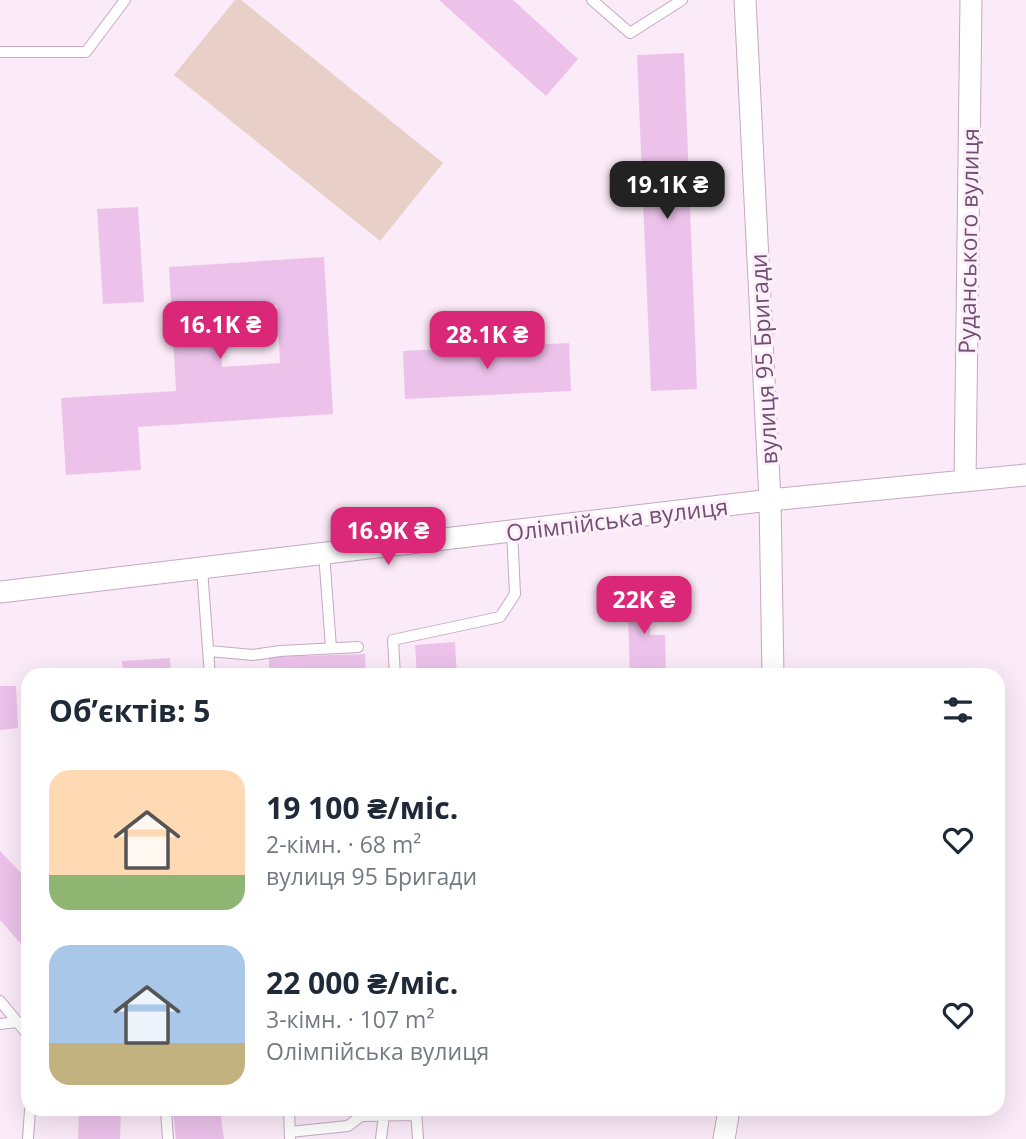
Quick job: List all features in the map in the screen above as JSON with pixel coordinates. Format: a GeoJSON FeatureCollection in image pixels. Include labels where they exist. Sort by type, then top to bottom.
{"type":"FeatureCollection","features":[{"type":"Feature","properties":{"kind":"street","name":"вулиця 95 Бригади"},"geometry":{"type":"LineString","coordinates":[[745,0],[770,500],[773,668]]}},
{"type":"Feature","properties":{"kind":"street","name":"Руданського вулиця"},"geometry":{"type":"LineString","coordinates":[[965,481],[971,0]]}},
{"type":"Feature","properties":{"kind":"street","name":"Олімпійська вулиця"},"geometry":{"type":"LineString","coordinates":[[0,592],[770,500],[1026,475]]}},
{"type":"Feature","properties":{"kind":"street"},"geometry":{"type":"LineString","coordinates":[[724,1139],[728,1116]]}},
{"type":"Feature","properties":{"kind":"lane"},"geometry":{"type":"LineString","coordinates":[[0,52],[86,52],[125,0]]}},
{"type":"Feature","properties":{"kind":"lane"},"geometry":{"type":"LineString","coordinates":[[592,0],[630,33],[682,0]]}},
{"type":"Feature","properties":{"kind":"lane"},"geometry":{"type":"LineString","coordinates":[[395,668],[393,640],[499,617],[515,594],[512,531]]}},
{"type":"Feature","properties":{"kind":"lane"},"geometry":{"type":"LineString","coordinates":[[324,553],[331,648]]}},
{"type":"Feature","properties":{"kind":"lane"},"geometry":{"type":"LineString","coordinates":[[202,569],[210,668]]}},
{"type":"Feature","properties":{"kind":"lane"},"geometry":{"type":"LineString","coordinates":[[209,651],[253,656],[280,651],[358,647]]}},
{"type":"Feature","properties":{"kind":"lane"},"geometry":{"type":"LineString","coordinates":[[0,1001],[21,1026]]}},
{"type":"Feature","properties":{"kind":"lane"},"geometry":{"type":"LineString","coordinates":[[0,1024],[18,1022]]}},
{"type":"Feature","properties":{"kind":"lane"},"geometry":{"type":"LineString","coordinates":[[28,1139],[30,1116]]}},
{"type":"Feature","properties":{"kind":"lane"},"geometry":{"type":"LineString","coordinates":[[166,1116],[168,1139]]}},
{"type":"Feature","properties":{"kind":"lane"},"geometry":{"type":"LineString","coordinates":[[289,1116],[290,1136],[348,1126],[361,1116]]}},
{"type":"Feature","properties":{"kind":"lane"},"geometry":{"type":"LineString","coordinates":[[381,1139],[384,1116]]}},
{"type":"Feature","properties":{"kind":"lane"},"geometry":{"type":"LineString","coordinates":[[416,1116],[418,1139]]}},
{"type":"Feature","properties":{"kind":"shaded area"},"geometry":{"type":"Polygon","coordinates":[[[235,0],[241,0],[443,163],[380,241],[174,75],[235,0]]]}},
{"type":"Feature","properties":{"kind":"building"},"geometry":{"type":"Polygon","coordinates":[[[439,0],[513,0],[578,59],[546,96],[439,0]]]}},
{"type":"Feature","properties":{"kind":"building"},"geometry":{"type":"Polygon","coordinates":[[[684,53],[697,389],[651,391],[637,55],[684,53]]]}},
{"type":"Feature","properties":{"kind":"building"},"geometry":{"type":"Polygon","coordinates":[[[138,207],[144,302],[103,304],[97,209],[138,207]]]}},
{"type":"Feature","properties":{"kind":"building"},"geometry":{"type":"Polygon","coordinates":[[[324,257],[333,414],[138,427],[141,470],[66,475],[61,398],[176,391],[169,267],[324,257]],[[277,305],[218,309],[222,367],[280,363],[277,305]]]}},
{"type":"Feature","properties":{"kind":"building"},"geometry":{"type":"Polygon","coordinates":[[[569,343],[571,391],[405,399],[403,351],[569,343]]]}},
{"type":"Feature","properties":{"kind":"building"},"geometry":{"type":"Polygon","coordinates":[[[649,584],[650,635],[665,635],[666,668],[630,668],[627,585],[649,584]]]}},
{"type":"Feature","properties":{"kind":"building"},"geometry":{"type":"Polygon","coordinates":[[[455,642],[457,668],[416,668],[415,645],[455,642]]]}},
{"type":"Feature","properties":{"kind":"building"},"geometry":{"type":"Polygon","coordinates":[[[365,654],[366,668],[269,668],[269,657],[365,654]]]}},
{"type":"Feature","properties":{"kind":"building"},"geometry":{"type":"Polygon","coordinates":[[[170,658],[171,668],[122,668],[122,661],[170,658]]]}},
{"type":"Feature","properties":{"kind":"building"},"geometry":{"type":"Polygon","coordinates":[[[0,686],[16,686],[18,728],[0,730],[0,686]]]}},
{"type":"Feature","properties":{"kind":"building"},"geometry":{"type":"Polygon","coordinates":[[[0,851],[21,873],[21,944],[0,920],[0,851]]]}},
{"type":"Feature","properties":{"kind":"building"},"geometry":{"type":"Polygon","coordinates":[[[79,1116],[121,1116],[120,1139],[78,1139],[79,1116]]]}},
{"type":"Feature","properties":{"kind":"building"},"geometry":{"type":"Polygon","coordinates":[[[174,1116],[221,1116],[224,1139],[176,1139],[174,1116]]]}}]}
